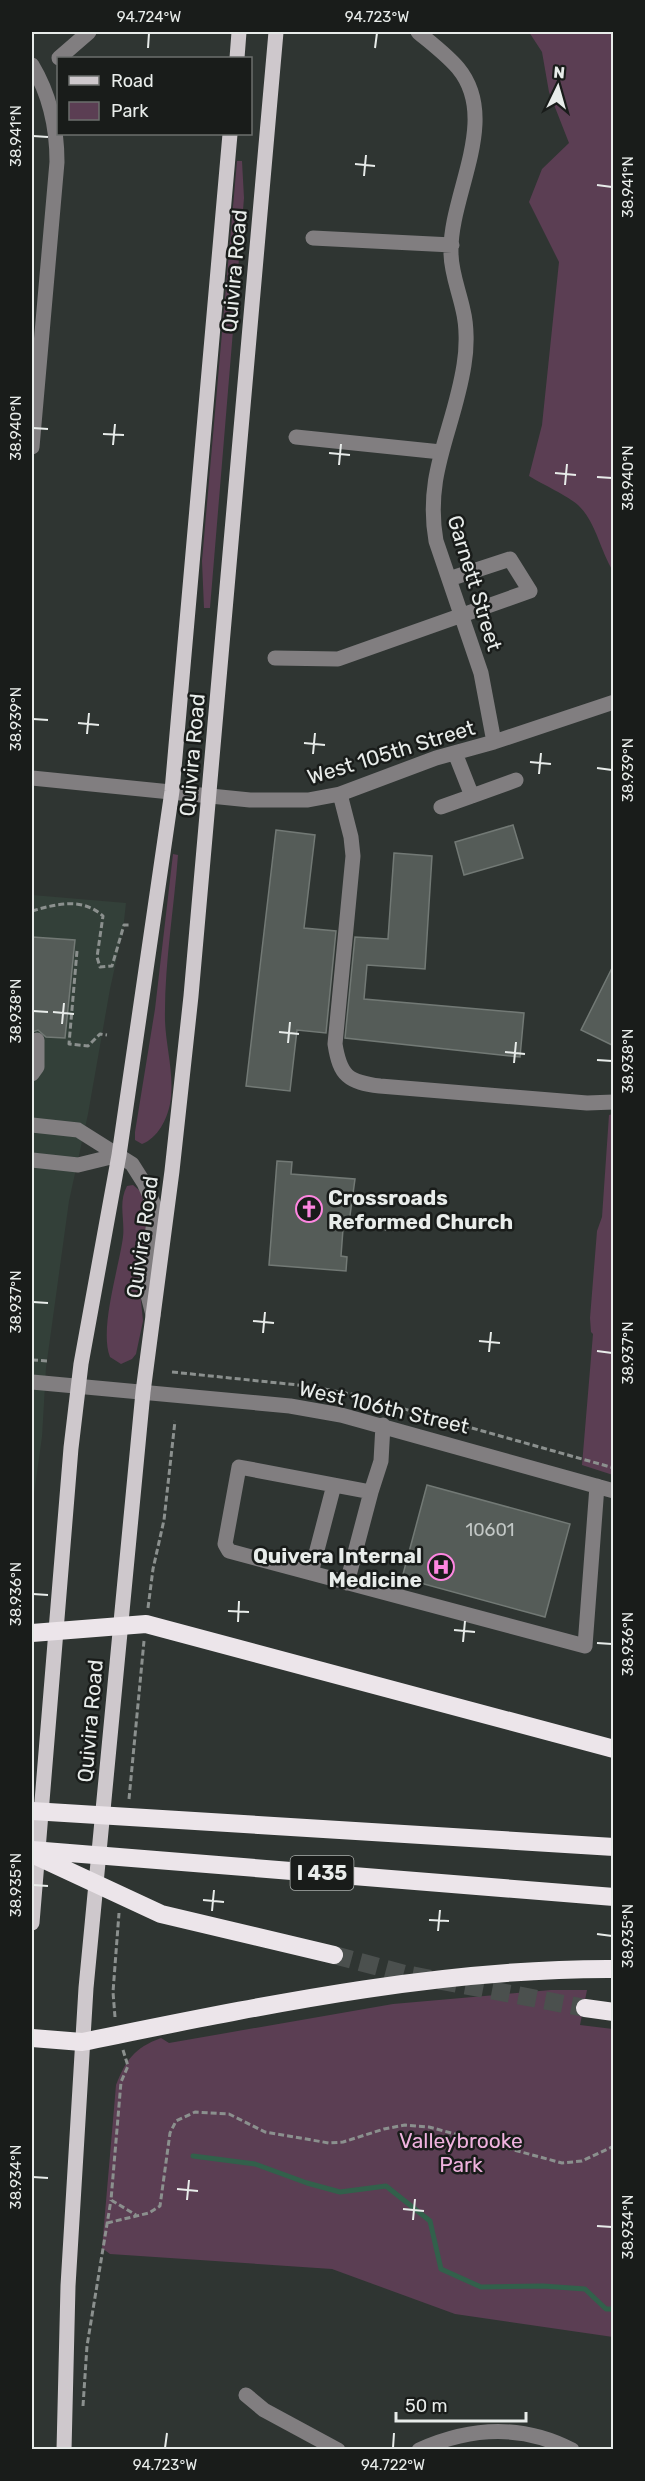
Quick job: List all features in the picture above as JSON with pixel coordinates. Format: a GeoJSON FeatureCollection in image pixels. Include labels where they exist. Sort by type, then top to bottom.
{"type":"FeatureCollection","features":[{"type":"Feature","properties":{"kind":"highway"},"geometry":{"type":"LineString","coordinates":[[32,1633],[147,1624],[614,1749]]}},
{"type":"Feature","properties":{"kind":"highway","name":"I 435"},"geometry":{"type":"LineString","coordinates":[[32,1811],[614,1847]]}},
{"type":"Feature","properties":{"kind":"highway"},"geometry":{"type":"LineString","coordinates":[[32,1852],[161,1914],[334,1955]]}},
{"type":"Feature","properties":{"kind":"highway","name":"I 435"},"geometry":{"type":"LineString","coordinates":[[32,1852],[614,1897]]}},
{"type":"Feature","properties":{"kind":"highway"},"geometry":{"type":"LineString","coordinates":[[32,2038],[82,2042],[413,1982],[510,1972],[614,1969]]}},
{"type":"Feature","properties":{"kind":"highway"},"geometry":{"type":"LineString","coordinates":[[585,2008],[614,2012]]}},
{"type":"Feature","properties":{"kind":"main road"},"geometry":{"type":"LineString","coordinates":[[237,57],[239,32]]}},
{"type":"Feature","properties":{"kind":"main road","name":"Quivira Road"},"geometry":{"type":"LineString","coordinates":[[64,2450],[68,2286],[86,1988],[143,1392],[172,1171],[210,795],[276,32]]}},
{"type":"Feature","properties":{"kind":"main road","name":"Quivira Road"},"geometry":{"type":"LineString","coordinates":[[32,1923],[78,1385],[118,1155],[172,791],[230,135]]}},
{"type":"Feature","properties":{"kind":"street"},"geometry":{"type":"LineString","coordinates":[[61,57],[89,32]]}},
{"type":"Feature","properties":{"kind":"street","name":"Garnett Street"},"geometry":{"type":"LineString","coordinates":[[418,32],[459,69],[469,86],[476,126],[456,209],[452,245],[453,273],[464,314],[465,360],[460,388],[441,452],[433,492],[432,520],[436,542],[481,673],[494,742]]}},
{"type":"Feature","properties":{"kind":"street"},"geometry":{"type":"LineString","coordinates":[[32,447],[57,142],[51,108],[35,70],[57,60]]}},
{"type":"Feature","properties":{"kind":"street"},"geometry":{"type":"LineString","coordinates":[[313,238],[452,245]]}},
{"type":"Feature","properties":{"kind":"street"},"geometry":{"type":"LineString","coordinates":[[296,437],[441,452]]}},
{"type":"Feature","properties":{"kind":"street"},"geometry":{"type":"LineString","coordinates":[[275,658],[338,659],[530,591],[510,559],[449,579]]}},
{"type":"Feature","properties":{"kind":"street","name":"West 105th Street"},"geometry":{"type":"LineString","coordinates":[[32,776],[250,800],[308,800],[340,794],[455,753],[614,702]]}},
{"type":"Feature","properties":{"kind":"street"},"geometry":{"type":"LineString","coordinates":[[455,753],[472,796]]}},
{"type":"Feature","properties":{"kind":"street"},"geometry":{"type":"LineString","coordinates":[[441,807],[516,780]]}},
{"type":"Feature","properties":{"kind":"street"},"geometry":{"type":"LineString","coordinates":[[340,794],[353,847],[335,1044],[338,1064],[344,1074],[357,1081],[380,1086],[587,1103],[614,1102]]}},
{"type":"Feature","properties":{"kind":"street"},"geometry":{"type":"LineString","coordinates":[[32,1074],[36,1067],[37,1040]]}},
{"type":"Feature","properties":{"kind":"street"},"geometry":{"type":"LineString","coordinates":[[32,1125],[78,1130],[132,1164],[154,1205],[146,1284],[153,1315]]}},
{"type":"Feature","properties":{"kind":"street"},"geometry":{"type":"LineString","coordinates":[[32,1160],[78,1165],[118,1155]]}},
{"type":"Feature","properties":{"kind":"street","name":"West 106th Street"},"geometry":{"type":"LineString","coordinates":[[32,1382],[290,1406],[383,1425],[614,1491]]}},
{"type":"Feature","properties":{"kind":"street"},"geometry":{"type":"LineString","coordinates":[[347,1583],[381,1461],[383,1425]]}},
{"type":"Feature","properties":{"kind":"street"},"geometry":{"type":"LineString","coordinates":[[371,1492],[239,1467],[225,1544],[229,1551],[585,1646],[597,1486]]}},
{"type":"Feature","properties":{"kind":"street"},"geometry":{"type":"LineString","coordinates":[[311,1573],[334,1485]]}},
{"type":"Feature","properties":{"kind":"street"},"geometry":{"type":"LineString","coordinates":[[246,2395],[264,2410],[338,2450]]}},
{"type":"Feature","properties":{"kind":"street"},"geometry":{"type":"LineString","coordinates":[[419,2450],[462,2434],[488,2430],[532,2434],[572,2450]]}},
{"type":"Feature","properties":{"kind":"path"},"geometry":{"type":"LineString","coordinates":[[32,911],[64,902],[94,907],[103,916],[97,957],[100,967],[112,966],[124,926],[131,925]]}},
{"type":"Feature","properties":{"kind":"path"},"geometry":{"type":"LineString","coordinates":[[77,951],[69,1044],[88,1046],[100,1034],[106,1035]]}},
{"type":"Feature","properties":{"kind":"path"},"geometry":{"type":"LineString","coordinates":[[349,1226],[394,1230]]}},
{"type":"Feature","properties":{"kind":"path"},"geometry":{"type":"LineString","coordinates":[[32,1360],[49,1361]]}},
{"type":"Feature","properties":{"kind":"path"},"geometry":{"type":"LineString","coordinates":[[172,1372],[308,1386],[351,1394],[614,1468]]}},
{"type":"Feature","properties":{"kind":"path"},"geometry":{"type":"LineString","coordinates":[[150,1591],[164,1520],[175,1421]]}},
{"type":"Feature","properties":{"kind":"path"},"geometry":{"type":"LineString","coordinates":[[138,1692],[143,1649]]}},
{"type":"Feature","properties":{"kind":"path"},"geometry":{"type":"LineString","coordinates":[[113,1992],[113,2007],[117,2023]]}},
{"type":"Feature","properties":{"kind":"path"},"geometry":{"type":"LineString","coordinates":[[82,2412],[87,2346],[108,2223],[121,2082],[128,2066],[126,2061]]}},
{"type":"Feature","properties":{"kind":"path"},"geometry":{"type":"LineString","coordinates":[[108,2223],[136,2215],[149,2214],[160,2206],[170,2133],[176,2121],[195,2112],[230,2114],[265,2132],[329,2143],[343,2142],[384,2128],[405,2125],[429,2127],[562,2163],[582,2161],[614,2146]]}},
{"type":"Feature","properties":{"kind":"path"},"geometry":{"type":"LineString","coordinates":[[111,2200],[136,2215]]}},
{"type":"Feature","properties":{"kind":"shaded area"},"geometry":{"type":"Polygon","coordinates":[[[32,895],[126,903],[123,930],[88,1114],[69,1201],[46,1368],[42,1437],[32,1508],[32,895]]]}},
{"type":"Feature","properties":{"kind":"green space"},"geometry":{"type":"Polygon","coordinates":[[[529,32],[613,32],[613,571],[594,528],[578,505],[529,476],[542,425],[559,262],[529,202],[542,169],[569,143],[549,92],[542,52],[529,32]]]}},
{"type":"Feature","properties":{"kind":"green space"},"geometry":{"type":"Polygon","coordinates":[[[237,161],[242,161],[244,198],[210,608],[204,608],[202,561],[237,161]]]}},
{"type":"Feature","properties":{"kind":"green space"},"geometry":{"type":"Polygon","coordinates":[[[173,854],[178,855],[165,1000],[171,1073],[170,1104],[161,1127],[153,1137],[142,1144],[135,1140],[135,1132],[155,1009],[173,854]]]}},
{"type":"Feature","properties":{"kind":"green space"},"geometry":{"type":"Polygon","coordinates":[[[614,1114],[613,1475],[582,1465],[593,1334],[590,1318],[597,1231],[602,1217],[609,1115],[614,1114]]]}},
{"type":"Feature","properties":{"kind":"green space"},"geometry":{"type":"Polygon","coordinates":[[[133,1185],[140,1191],[148,1215],[140,1291],[143,1321],[136,1354],[132,1359],[121,1364],[110,1357],[107,1345],[108,1315],[123,1237],[124,1192],[127,1186],[133,1185]]]}},
{"type":"Feature","properties":{"kind":"green space","name":"Valleybrooke Park"},"geometry":{"type":"Polygon","coordinates":[[[551,1990],[587,1990],[580,2025],[613,2029],[613,2337],[455,2314],[332,2269],[110,2254],[102,2248],[116,2085],[132,2056],[144,2046],[161,2038],[169,2043],[393,2004],[551,1990]]]}},
{"type":"Feature","properties":{"kind":"building"},"geometry":{"type":"Polygon","coordinates":[[[513,825],[523,858],[464,875],[455,842],[513,825]]]}},
{"type":"Feature","properties":{"kind":"building"},"geometry":{"type":"Polygon","coordinates":[[[276,830],[315,835],[304,928],[336,931],[326,1033],[297,1030],[290,1091],[246,1086],[276,830]]]}},
{"type":"Feature","properties":{"kind":"building"},"geometry":{"type":"Polygon","coordinates":[[[394,853],[432,856],[425,969],[367,965],[364,999],[524,1013],[520,1057],[345,1038],[355,937],[388,939],[394,853]]]}},
{"type":"Feature","properties":{"kind":"building"},"geometry":{"type":"Polygon","coordinates":[[[32,937],[75,940],[65,1038],[46,1037],[38,1030],[32,1032],[32,937]]]}},
{"type":"Feature","properties":{"kind":"building"},"geometry":{"type":"Polygon","coordinates":[[[614,964],[614,1046],[581,1030],[614,964]]]}},
{"type":"Feature","properties":{"kind":"building","name":"Crossroads Reformed Church"},"geometry":{"type":"Polygon","coordinates":[[[277,1161],[292,1162],[291,1174],[355,1179],[348,1230],[343,1229],[341,1256],[347,1257],[346,1271],[269,1265],[277,1161]]]}},
{"type":"Feature","properties":{"kind":"building"},"geometry":{"type":"Polygon","coordinates":[[[427,1485],[570,1524],[545,1617],[402,1578],[427,1485]]]}},
{"type":"Feature","properties":{"kind":"waterway"},"geometry":{"type":"LineString","coordinates":[[193,2156],[255,2164],[340,2192],[386,2186],[430,2221],[441,2269],[481,2287],[543,2286],[585,2289],[606,2309],[614,2309]]}},
{"type":"Feature","properties":{"kind":"tunnel"},"geometry":{"type":"LineString","coordinates":[[334,1955],[405,1974],[585,2008]]}},
{"type":"Feature","properties":{"kind":"place","name":"Crossroads Reformed Church"},"geometry":{"type":"Point","coordinates":[309,1209]}},
{"type":"Feature","properties":{"kind":"place","name":"Quivera Internal Medicine"},"geometry":{"type":"Point","coordinates":[441,1567]}}]}
